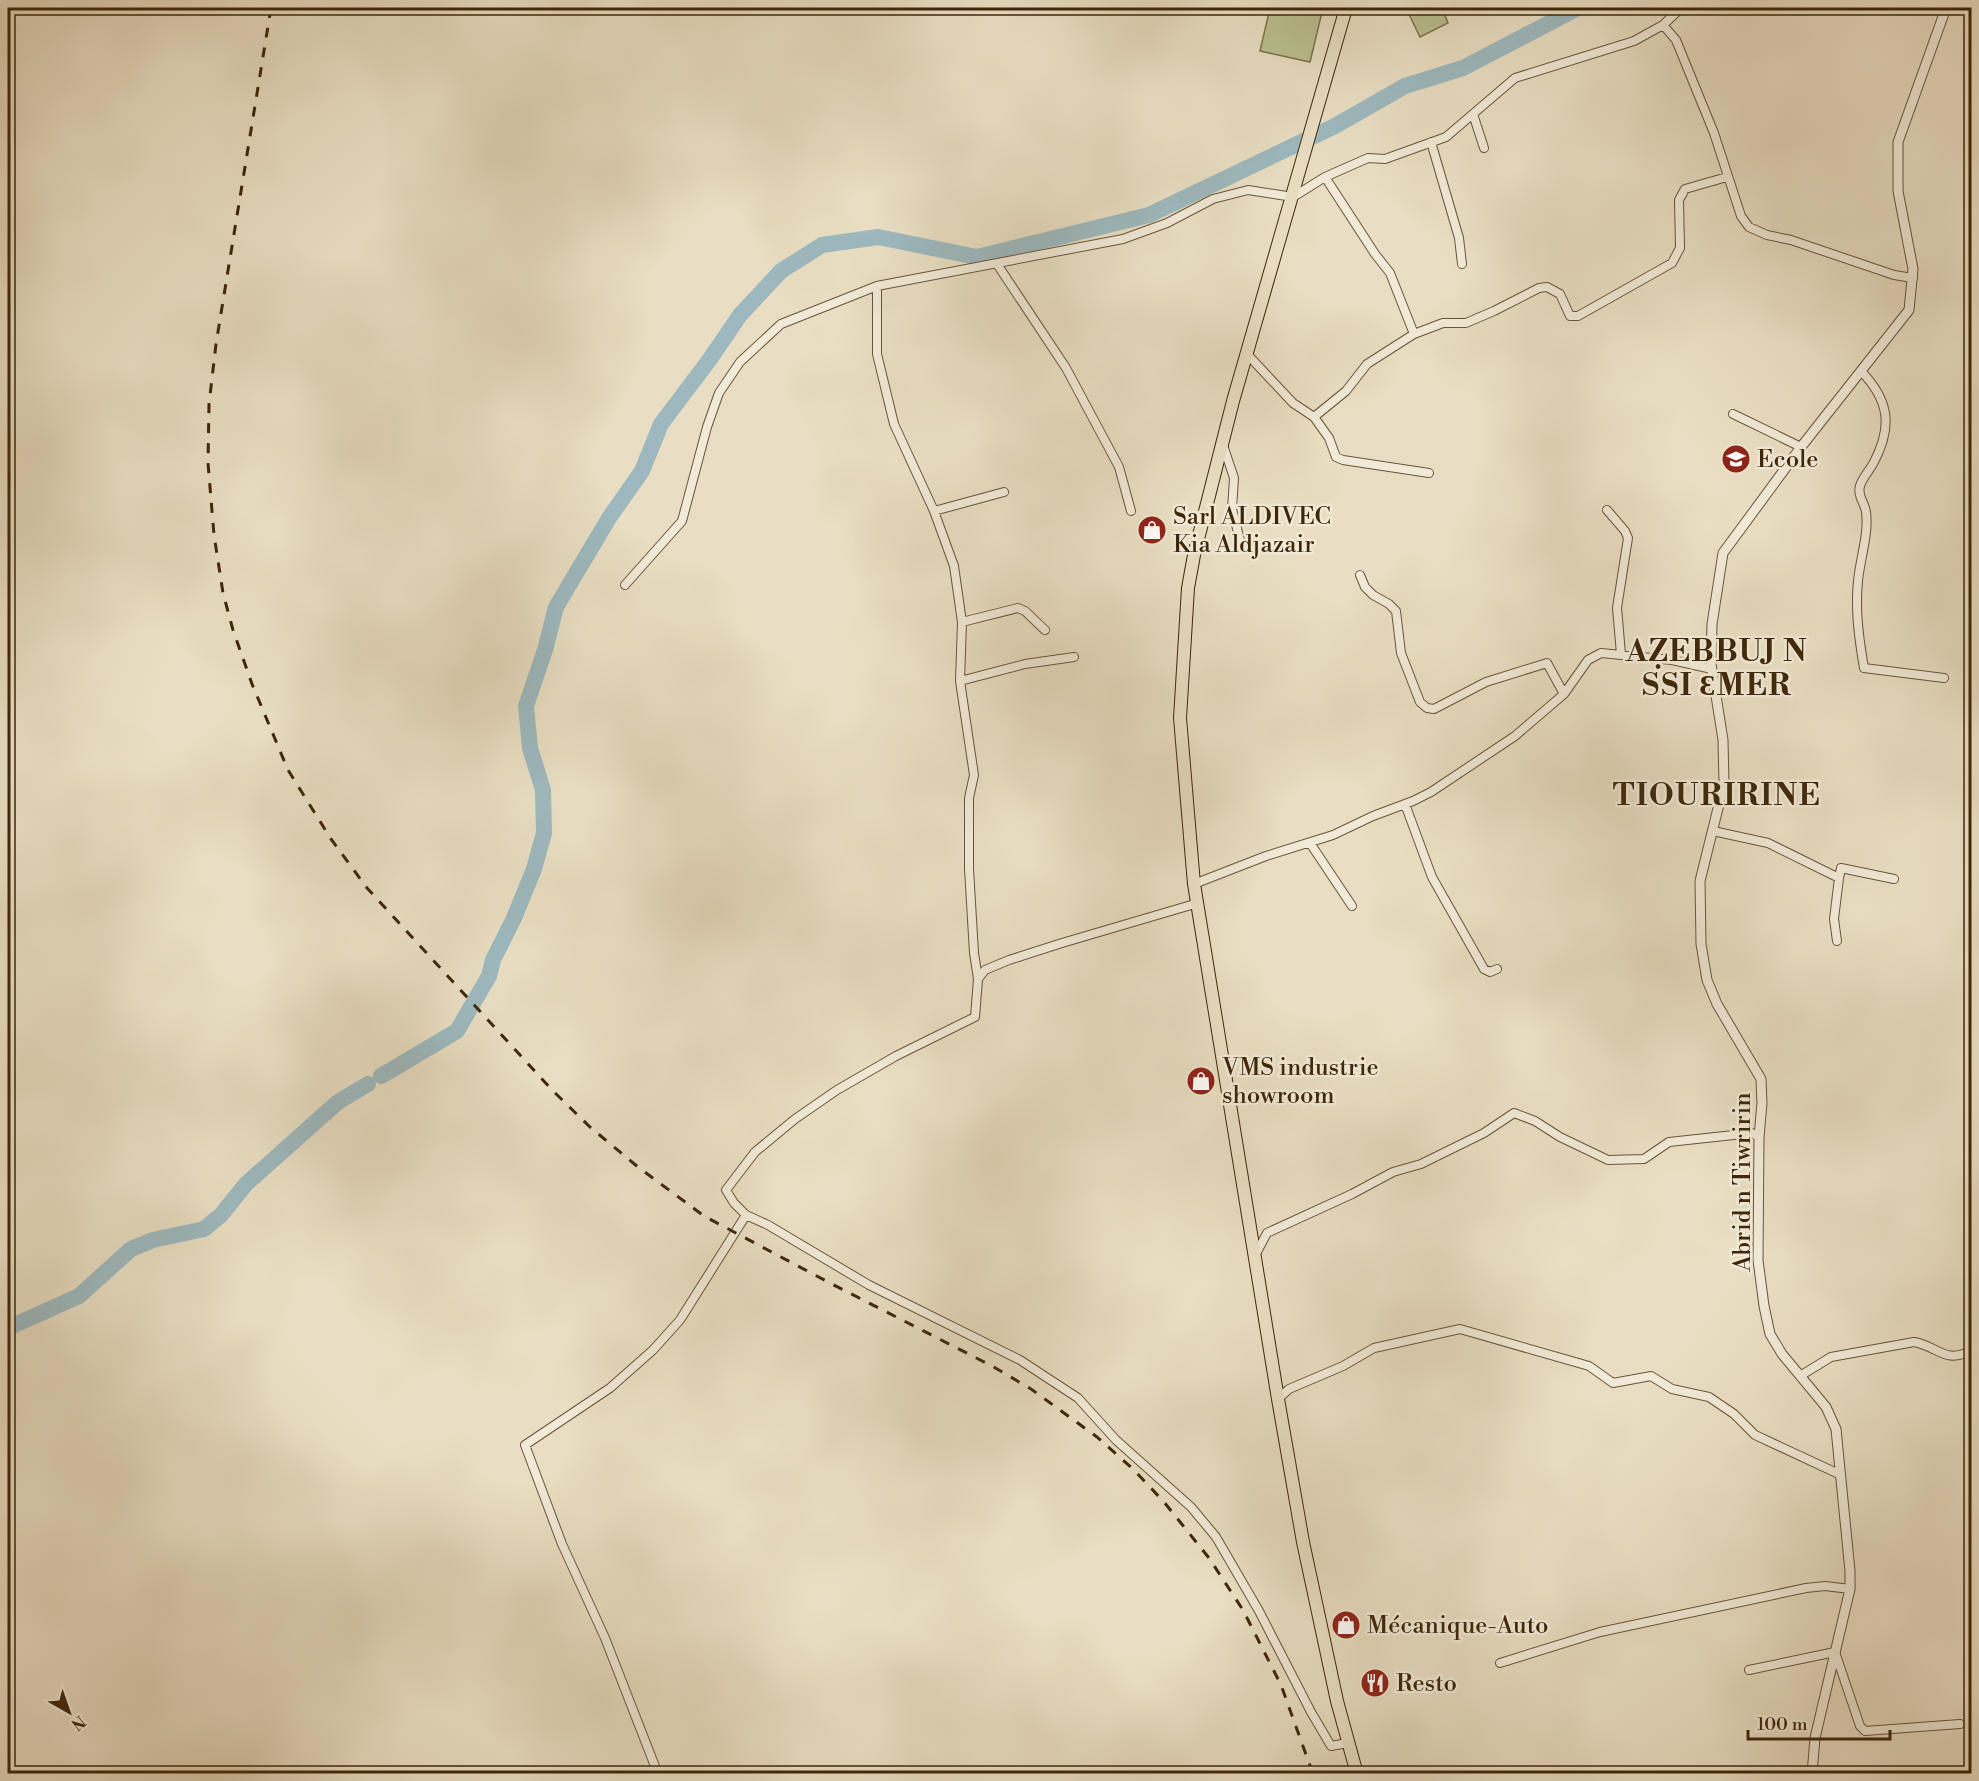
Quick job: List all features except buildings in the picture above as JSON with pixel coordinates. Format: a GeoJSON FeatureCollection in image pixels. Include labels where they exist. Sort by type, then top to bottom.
{"type":"FeatureCollection","features":[{"type":"Feature","properties":{"kind":"main road"},"geometry":{"type":"LineString","coordinates":[[1346,8],[1247,354],[1194,555],[1188,588],[1180,718],[1194,884],[1278,1399],[1304,1542],[1337,1701],[1357,1773]]}},
{"type":"Feature","properties":{"kind":"street"},"geometry":{"type":"LineString","coordinates":[[625,585],[682,521],[707,428],[719,393],[740,362],[781,324],[877,286],[1124,238],[1167,223],[1213,199],[1248,190],[1293,197],[1324,177],[1368,158],[1385,159],[1446,137],[1515,78],[1634,41],[1663,25],[1681,8]]}},
{"type":"Feature","properties":{"kind":"street","name":"Abrid n Tiwririn"},"geometry":{"type":"LineString","coordinates":[[1812,1773],[1815,1738],[1850,1589],[1850,1571],[1836,1429],[1826,1407],[1782,1354],[1770,1334],[1764,1306],[1758,1260],[1761,1079],[1716,1004],[1707,980],[1701,944],[1700,881],[1724,784],[1723,740],[1712,669],[1712,624],[1723,553],[1801,447],[1909,310],[1913,269],[1898,191],[1898,142],[1946,8]]}},
{"type":"Feature","properties":{"kind":"street"},"geometry":{"type":"LineString","coordinates":[[1663,25],[1676,40],[1714,133],[1742,216],[1749,227],[1767,235],[1791,240],[1894,275],[1913,279]]}},
{"type":"Feature","properties":{"kind":"street"},"geometry":{"type":"LineString","coordinates":[[1473,114],[1484,148]]}},
{"type":"Feature","properties":{"kind":"street"},"geometry":{"type":"LineString","coordinates":[[1431,142],[1459,238],[1462,264]]}},
{"type":"Feature","properties":{"kind":"street"},"geometry":{"type":"LineString","coordinates":[[1324,177],[1390,273],[1414,334]]}},
{"type":"Feature","properties":{"kind":"street"},"geometry":{"type":"LineString","coordinates":[[1314,417],[1346,391],[1367,364],[1414,334],[1443,323],[1466,323],[1539,288],[1547,287],[1560,294],[1570,316],[1578,316],[1672,263],[1680,248],[1679,200],[1685,189],[1727,177]]}},
{"type":"Feature","properties":{"kind":"street"},"geometry":{"type":"LineString","coordinates":[[997,264],[1066,368],[1119,467],[1131,511]]}},
{"type":"Feature","properties":{"kind":"street"},"geometry":{"type":"LineString","coordinates":[[877,286],[878,354],[894,424],[934,511],[954,566],[962,622],[960,681],[974,775],[969,798],[969,869],[974,953],[978,979],[975,1017],[896,1056],[837,1090],[795,1119],[755,1152],[726,1190],[734,1203],[746,1215],[768,1225],[869,1284],[1020,1360],[1078,1398],[1116,1440],[1191,1507],[1216,1537],[1259,1611],[1331,1746],[1348,1743]]}},
{"type":"Feature","properties":{"kind":"street"},"geometry":{"type":"LineString","coordinates":[[1247,354],[1293,403],[1314,417],[1329,438],[1336,457],[1429,473]]}},
{"type":"Feature","properties":{"kind":"street"},"geometry":{"type":"LineString","coordinates":[[1861,371],[1874,385],[1883,400],[1886,420],[1884,441],[1860,486],[1860,498],[1866,512],[1858,582],[1857,624],[1863,668],[1944,678]]}},
{"type":"Feature","properties":{"kind":"street"},"geometry":{"type":"LineString","coordinates":[[1733,414],[1801,447]]}},
{"type":"Feature","properties":{"kind":"street"},"geometry":{"type":"LineString","coordinates":[[1222,444],[1234,478],[1233,509],[1241,544]]}},
{"type":"Feature","properties":{"kind":"street"},"geometry":{"type":"LineString","coordinates":[[934,511],[1004,492]]}},
{"type":"Feature","properties":{"kind":"street"},"geometry":{"type":"LineString","coordinates":[[1607,510],[1625,531],[1628,538],[1617,608],[1621,654]]}},
{"type":"Feature","properties":{"kind":"street"},"geometry":{"type":"LineString","coordinates":[[1360,575],[1365,587],[1373,595],[1396,611],[1401,652],[1420,702],[1427,708],[1434,709],[1486,682],[1547,663],[1564,694]]}},
{"type":"Feature","properties":{"kind":"street"},"geometry":{"type":"LineString","coordinates":[[962,622],[1018,608],[1025,611],[1045,630]]}},
{"type":"Feature","properties":{"kind":"street"},"geometry":{"type":"LineString","coordinates":[[1194,884],[1310,843],[1431,792],[1515,736],[1564,694],[1588,660],[1601,653],[1672,660],[1712,669]]}},
{"type":"Feature","properties":{"kind":"street"},"geometry":{"type":"LineString","coordinates":[[960,681],[1025,664],[1074,657]]}},
{"type":"Feature","properties":{"kind":"street"},"geometry":{"type":"LineString","coordinates":[[1405,804],[1432,877],[1484,969],[1490,972],[1497,969]]}},
{"type":"Feature","properties":{"kind":"street"},"geometry":{"type":"LineString","coordinates":[[1713,831],[1767,843],[1839,878]]}},
{"type":"Feature","properties":{"kind":"street"},"geometry":{"type":"LineString","coordinates":[[1310,843],[1352,906]]}},
{"type":"Feature","properties":{"kind":"street"},"geometry":{"type":"LineString","coordinates":[[1837,941],[1834,919],[1841,868],[1894,879]]}},
{"type":"Feature","properties":{"kind":"street"},"geometry":{"type":"LineString","coordinates":[[978,979],[985,970],[1009,960],[1198,903]]}},
{"type":"Feature","properties":{"kind":"street"},"geometry":{"type":"LineString","coordinates":[[1256,1254],[1267,1233],[1352,1194],[1393,1172],[1421,1164],[1484,1133],[1514,1113],[1535,1121],[1560,1137],[1608,1160],[1644,1159],[1670,1142],[1752,1133],[1759,1137]]}},
{"type":"Feature","properties":{"kind":"street"},"geometry":{"type":"LineString","coordinates":[[658,1773],[605,1638],[562,1544],[525,1445],[610,1388],[653,1350],[680,1320],[746,1215]]}},
{"type":"Feature","properties":{"kind":"street"},"geometry":{"type":"LineString","coordinates":[[1278,1399],[1289,1389],[1343,1366],[1374,1348],[1460,1329],[1589,1366],[1613,1383],[1651,1376],[1672,1389],[1709,1397],[1734,1414],[1755,1435],[1841,1475]]}},
{"type":"Feature","properties":{"kind":"street"},"geometry":{"type":"LineString","coordinates":[[1800,1376],[1830,1357],[1914,1342],[1923,1344],[1941,1354],[1955,1357],[1971,1350]]}},
{"type":"Feature","properties":{"kind":"street"},"geometry":{"type":"LineString","coordinates":[[1500,1663],[1600,1632],[1795,1590],[1825,1586],[1850,1589]]}},
{"type":"Feature","properties":{"kind":"street"},"geometry":{"type":"LineString","coordinates":[[1749,1670],[1835,1652],[1860,1726],[1865,1731],[1960,1724]]}},
{"type":"Feature","properties":{"kind":"green space"},"geometry":{"type":"Polygon","coordinates":[[[1270,8],[1323,8],[1310,62],[1260,51],[1270,8]]]}},
{"type":"Feature","properties":{"kind":"green space"},"geometry":{"type":"Polygon","coordinates":[[[1406,8],[1442,8],[1448,23],[1420,37],[1406,8]]]}},
{"type":"Feature","properties":{"kind":"waterway"},"geometry":{"type":"LineString","coordinates":[[381,1076],[457,1031],[489,976],[493,960],[514,918],[534,869],[544,833],[543,790],[530,748],[526,706],[545,650],[556,607],[609,518],[642,471],[661,424],[740,315],[781,271],[822,245],[878,237],[977,257],[1149,215],[1335,126],[1405,86],[1463,68],[1578,8]]}},
{"type":"Feature","properties":{"kind":"waterway"},"geometry":{"type":"LineString","coordinates":[[8,1328],[79,1296],[131,1249],[153,1240],[204,1229],[221,1215],[246,1184],[338,1102],[368,1084]]}},
{"type":"Feature","properties":{"kind":"railway"},"geometry":{"type":"LineString","coordinates":[[271,8],[216,344],[209,404],[208,463],[214,535],[223,593],[252,684],[288,770],[331,839],[367,888],[553,1091],[590,1127],[638,1167],[704,1216],[992,1366],[1031,1389],[1097,1437],[1133,1469],[1164,1502],[1209,1558],[1243,1610],[1281,1685],[1313,1774]]}},
{"type":"Feature","properties":{"kind":"place","name":"Ecole"},"geometry":{"type":"Point","coordinates":[1736,459]}},
{"type":"Feature","properties":{"kind":"place","name":"Sarl ALDIVEC Kia Aldjazair"},"geometry":{"type":"Point","coordinates":[1152,530]}},
{"type":"Feature","properties":{"kind":"place","name":"VMS industrie showroom"},"geometry":{"type":"Point","coordinates":[1201,1081]}},
{"type":"Feature","properties":{"kind":"place","name":"Mécanique-Auto"},"geometry":{"type":"Point","coordinates":[1346,1625]}},
{"type":"Feature","properties":{"kind":"place","name":"Resto"},"geometry":{"type":"Point","coordinates":[1375,1683]}},
{"type":"Feature","properties":{"kind":"district","name":"AẒEBBUJ N SSI ƐMER"},"geometry":{"type":"Point","coordinates":[1717,668]}},
{"type":"Feature","properties":{"kind":"district","name":"TIOURIRINE"},"geometry":{"type":"Point","coordinates":[1717,795]}}]}
